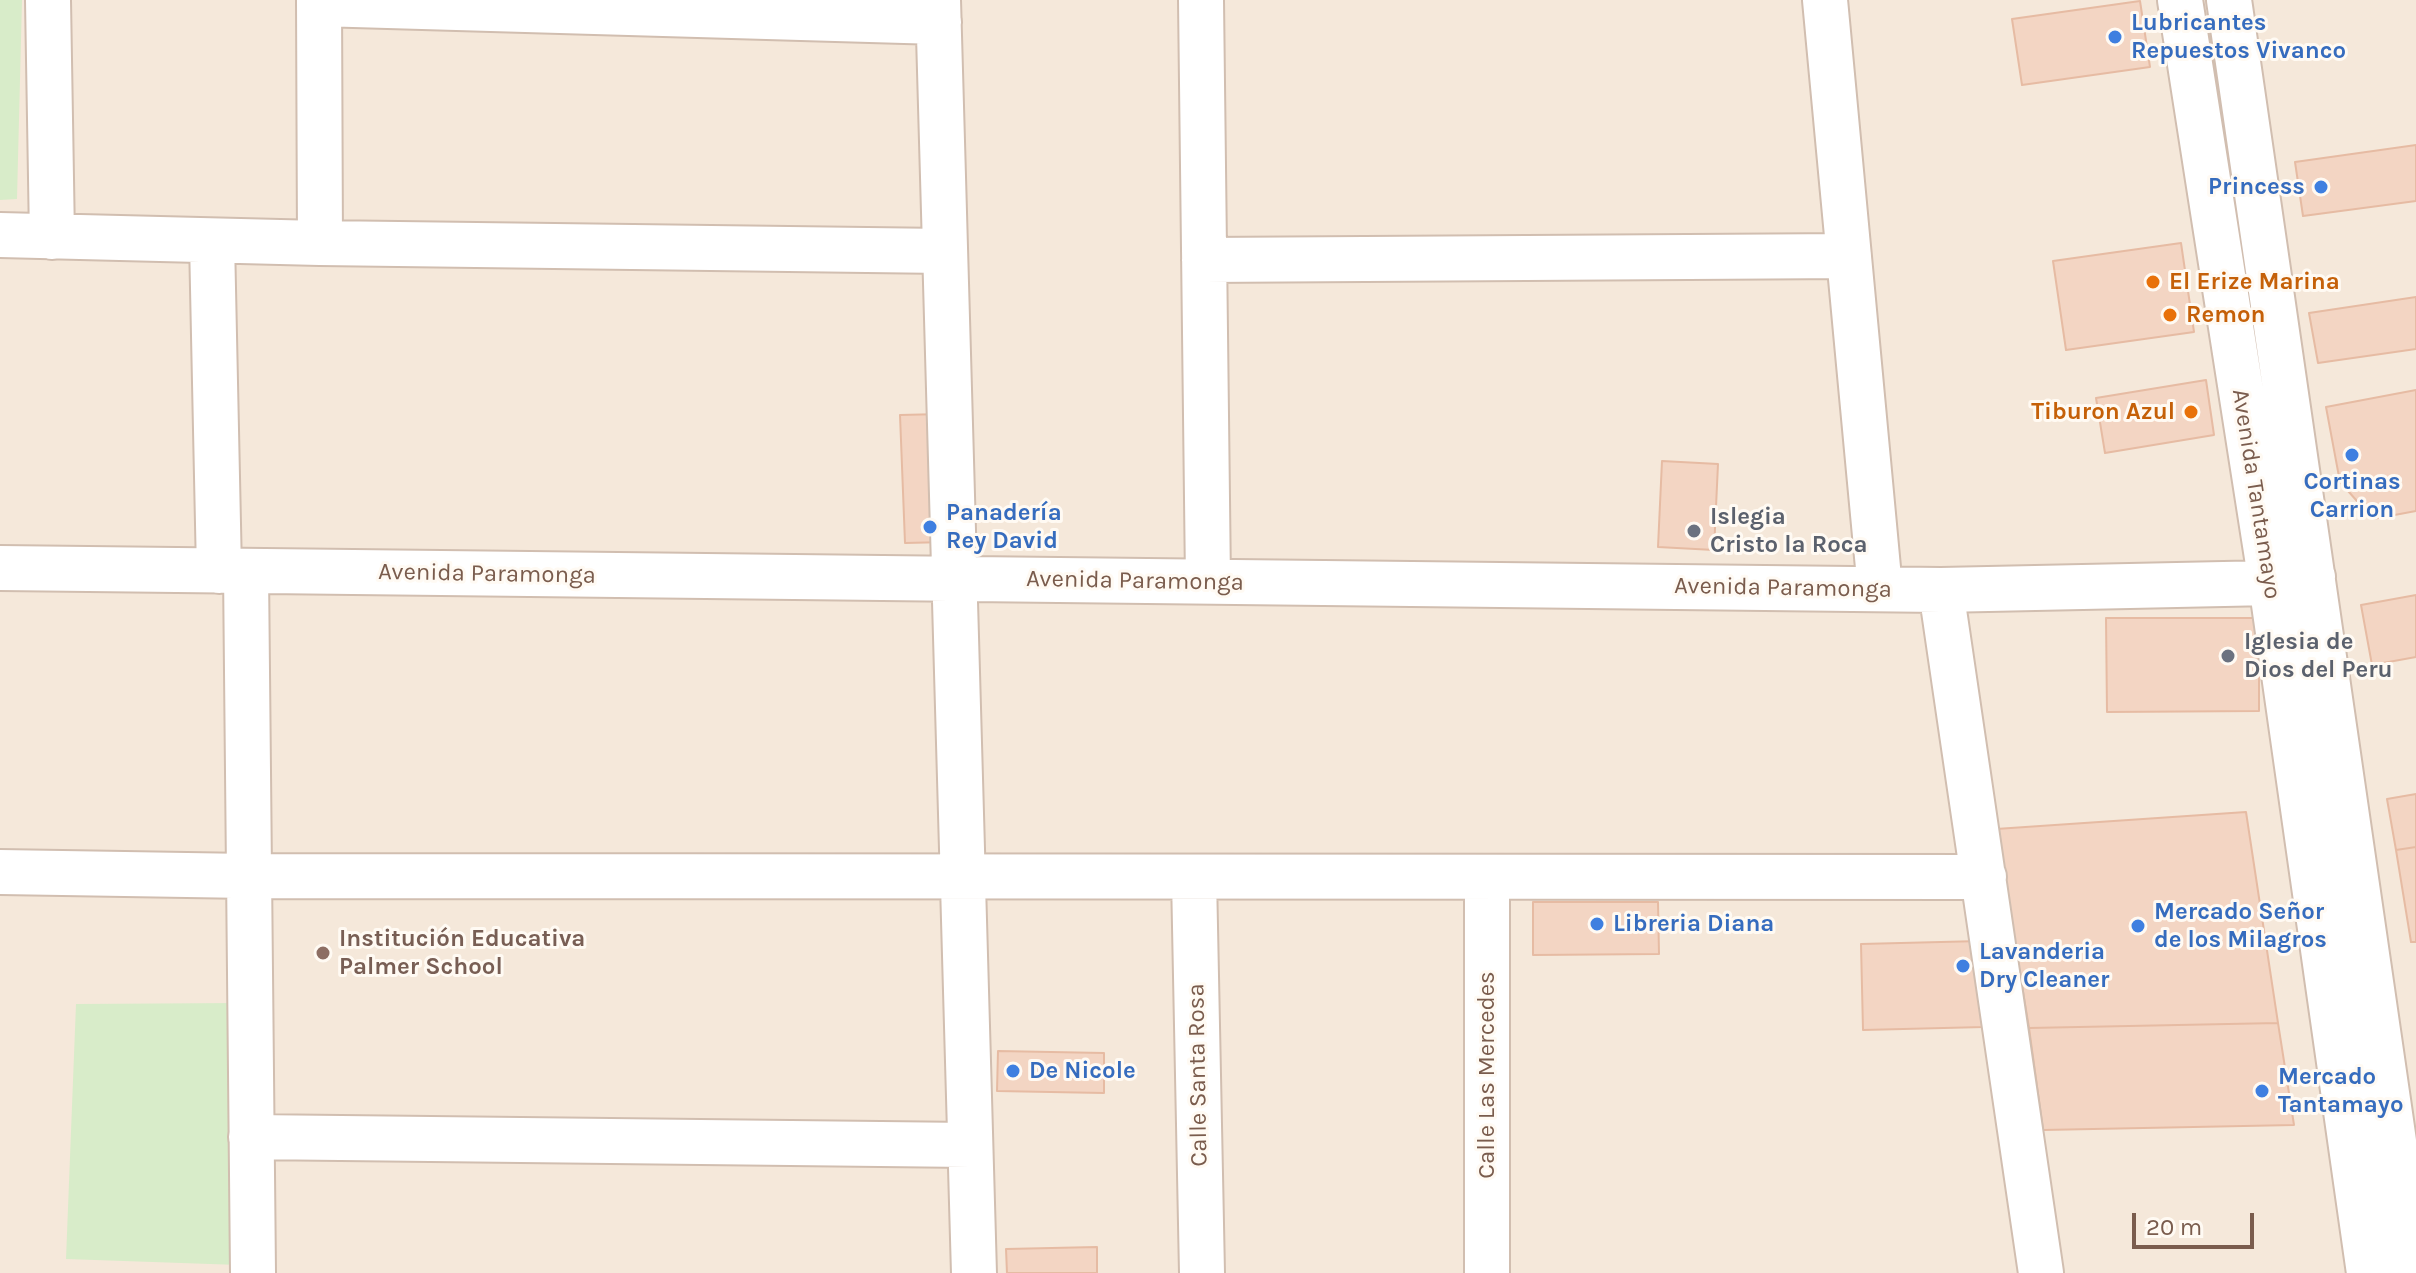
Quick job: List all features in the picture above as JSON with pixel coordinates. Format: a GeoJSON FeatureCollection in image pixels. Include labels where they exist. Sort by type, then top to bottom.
{"type":"FeatureCollection","features":[{"type":"Feature","properties":{"kind":"street"},"geometry":{"type":"LineString","coordinates":[[48,0],[52,237]]}},
{"type":"Feature","properties":{"kind":"street"},"geometry":{"type":"LineString","coordinates":[[1201,0],[1208,581]]}},
{"type":"Feature","properties":{"kind":"street"},"geometry":{"type":"LineString","coordinates":[[1825,0],[1880,589]]}},
{"type":"Feature","properties":{"kind":"street","name":"Avenida Tantamayo"},"geometry":{"type":"LineString","coordinates":[[2180,0],[2292,580],[2412,1246]]}},
{"type":"Feature","properties":{"kind":"street","name":"Avenida Tantamayo"},"geometry":{"type":"LineString","coordinates":[[2229,0],[2367,1253]]}},
{"type":"Feature","properties":{"kind":"street"},"geometry":{"type":"LineString","coordinates":[[320,243],[319,2],[938,11],[974,1273]]}},
{"type":"Feature","properties":{"kind":"street"},"geometry":{"type":"LineString","coordinates":[[0,235],[320,243],[945,251]]}},
{"type":"Feature","properties":{"kind":"street"},"geometry":{"type":"LineString","coordinates":[[212,241],[249,876],[253,1273]]}},
{"type":"Feature","properties":{"kind":"street"},"geometry":{"type":"LineString","coordinates":[[1204,260],[1849,256]]}},
{"type":"Feature","properties":{"kind":"street","name":"Avenida Paramonga"},"geometry":{"type":"LineString","coordinates":[[0,568],[1941,590],[2292,580]]}},
{"type":"Feature","properties":{"kind":"street"},"geometry":{"type":"LineString","coordinates":[[1941,590],[2041,1273]]}},
{"type":"Feature","properties":{"kind":"street"},"geometry":{"type":"LineString","coordinates":[[0,872],[249,876],[1984,877]]}},
{"type":"Feature","properties":{"kind":"street","name":"Calle Santa Rosa"},"geometry":{"type":"LineString","coordinates":[[1194,877],[1202,1273]]}},
{"type":"Feature","properties":{"kind":"street","name":"Calle Las Mercedes"},"geometry":{"type":"LineString","coordinates":[[1487,877],[1487,1273]]}},
{"type":"Feature","properties":{"kind":"street"},"geometry":{"type":"LineString","coordinates":[[251,1137],[970,1145]]}},
{"type":"Feature","properties":{"kind":"street"},"geometry":{"type":"LineString","coordinates":[[2367,1253],[2412,1246]]}},
{"type":"Feature","properties":{"kind":"shaded area"},"geometry":{"type":"Polygon","coordinates":[[[0,0],[2416,0],[2416,1273],[0,1273],[0,0]]]}},
{"type":"Feature","properties":{"kind":"green space"},"geometry":{"type":"Polygon","coordinates":[[[0,0],[22,0],[17,199],[0,200],[0,0]]]}},
{"type":"Feature","properties":{"kind":"green space"},"geometry":{"type":"Polygon","coordinates":[[[239,1003],[239,1265],[66,1259],[76,1004],[239,1003]]]}},
{"type":"Feature","properties":{"kind":"building"},"geometry":{"type":"Polygon","coordinates":[[[2140,1],[2150,67],[2022,85],[2012,19],[2140,1]]]}},
{"type":"Feature","properties":{"kind":"building"},"geometry":{"type":"Polygon","coordinates":[[[2416,145],[2416,201],[2303,216],[2295,162],[2416,145]]]}},
{"type":"Feature","properties":{"kind":"building"},"geometry":{"type":"Polygon","coordinates":[[[2181,243],[2194,332],[2066,350],[2053,261],[2181,243]]]}},
{"type":"Feature","properties":{"kind":"building"},"geometry":{"type":"Polygon","coordinates":[[[2416,297],[2416,349],[2318,363],[2309,313],[2416,297]]]}},
{"type":"Feature","properties":{"kind":"building"},"geometry":{"type":"Polygon","coordinates":[[[2206,380],[2214,435],[2105,453],[2096,398],[2206,380]]]}},
{"type":"Feature","properties":{"kind":"building"},"geometry":{"type":"Polygon","coordinates":[[[2416,390],[2416,511],[2373,519],[2340,482],[2326,407],[2416,390]]]}},
{"type":"Feature","properties":{"kind":"building"},"geometry":{"type":"Polygon","coordinates":[[[942,414],[947,542],[905,543],[900,415],[942,414]]]}},
{"type":"Feature","properties":{"kind":"building"},"geometry":{"type":"Polygon","coordinates":[[[1662,461],[1718,464],[1714,550],[1658,547],[1662,461]]]}},
{"type":"Feature","properties":{"kind":"building"},"geometry":{"type":"Polygon","coordinates":[[[2416,595],[2416,657],[2372,665],[2361,605],[2416,595]]]}},
{"type":"Feature","properties":{"kind":"building"},"geometry":{"type":"Polygon","coordinates":[[[2106,618],[2259,618],[2259,711],[2107,712],[2106,618]]]}},
{"type":"Feature","properties":{"kind":"building"},"geometry":{"type":"Polygon","coordinates":[[[2416,794],[2416,847],[2396,850],[2387,799],[2416,794]]]}},
{"type":"Feature","properties":{"kind":"building","name":"Mercado Señor de los Milagros"},"geometry":{"type":"Polygon","coordinates":[[[2246,812],[2278,1023],[2029,1028],[1996,829],[2246,812]]]}},
{"type":"Feature","properties":{"kind":"building"},"geometry":{"type":"Polygon","coordinates":[[[2416,847],[2416,942],[2411,942],[2396,850],[2416,847]]]}},
{"type":"Feature","properties":{"kind":"building"},"geometry":{"type":"Polygon","coordinates":[[[1533,902],[1658,902],[1659,954],[1533,955],[1533,902]]]}},
{"type":"Feature","properties":{"kind":"building"},"geometry":{"type":"Polygon","coordinates":[[[1981,941],[1984,1027],[1863,1030],[1861,944],[1981,941]]]}},
{"type":"Feature","properties":{"kind":"building","name":"Mercado Tantamayo"},"geometry":{"type":"Polygon","coordinates":[[[2278,1023],[2294,1125],[2043,1130],[2029,1028],[2278,1023]]]}},
{"type":"Feature","properties":{"kind":"building"},"geometry":{"type":"Polygon","coordinates":[[[998,1051],[1104,1053],[1104,1093],[997,1091],[998,1051]]]}},
{"type":"Feature","properties":{"kind":"building"},"geometry":{"type":"Polygon","coordinates":[[[1097,1247],[1097,1273],[1007,1273],[1006,1249],[1097,1247]]]}},
{"type":"Feature","properties":{"kind":"place","name":"Lubricantes Repuestos Vivanco"},"geometry":{"type":"Point","coordinates":[2115,37]}},
{"type":"Feature","properties":{"kind":"place","name":"Princess"},"geometry":{"type":"Point","coordinates":[2321,187]}},
{"type":"Feature","properties":{"kind":"place","name":"El Erize Marina"},"geometry":{"type":"Point","coordinates":[2153,282]}},
{"type":"Feature","properties":{"kind":"place","name":"Remon"},"geometry":{"type":"Point","coordinates":[2170,315]}},
{"type":"Feature","properties":{"kind":"place","name":"Tiburon Azul"},"geometry":{"type":"Point","coordinates":[2191,412]}},
{"type":"Feature","properties":{"kind":"place","name":"Cortinas Carrion"},"geometry":{"type":"Point","coordinates":[2352,455]}},
{"type":"Feature","properties":{"kind":"place","name":"Panadería Rey David"},"geometry":{"type":"Point","coordinates":[930,527]}},
{"type":"Feature","properties":{"kind":"place","name":"Islegia Cristo la Roca"},"geometry":{"type":"Point","coordinates":[1694,531]}},
{"type":"Feature","properties":{"kind":"place","name":"Iglesia de Dios del Peru"},"geometry":{"type":"Point","coordinates":[2228,656]}},
{"type":"Feature","properties":{"kind":"place","name":"Libreria Diana"},"geometry":{"type":"Point","coordinates":[1597,924]}},
{"type":"Feature","properties":{"kind":"place","name":"Mercado Señor de los Milagros"},"geometry":{"type":"Point","coordinates":[2138,926]}},
{"type":"Feature","properties":{"kind":"place","name":"Institución Educativa Palmer School"},"geometry":{"type":"Point","coordinates":[323,953]}},
{"type":"Feature","properties":{"kind":"place","name":"Lavanderia Dry Cleaner"},"geometry":{"type":"Point","coordinates":[1963,966]}},
{"type":"Feature","properties":{"kind":"place","name":"De Nicole"},"geometry":{"type":"Point","coordinates":[1013,1071]}},
{"type":"Feature","properties":{"kind":"place","name":"Mercado Tantamayo"},"geometry":{"type":"Point","coordinates":[2262,1091]}}]}
